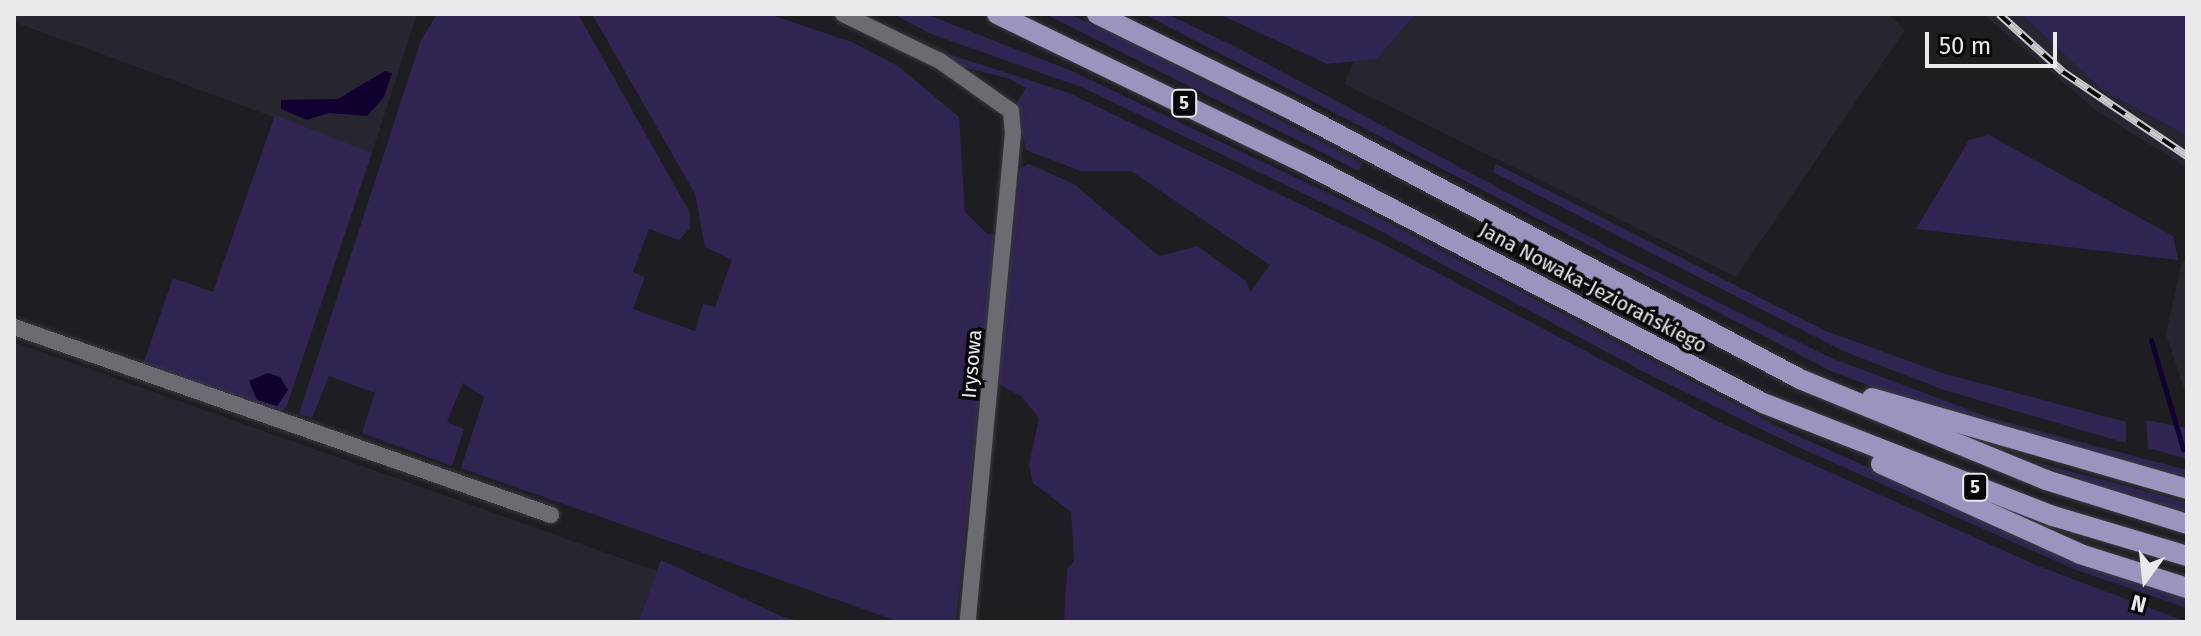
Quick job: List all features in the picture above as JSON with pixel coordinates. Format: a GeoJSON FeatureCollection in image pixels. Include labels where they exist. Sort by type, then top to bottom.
{"type":"FeatureCollection","features":[{"type":"Feature","properties":{"kind":"main road","name":"Jana Nowaka-Jeziorańskiego"},"geometry":{"type":"LineString","coordinates":[[997,14],[1310,166],[1767,405],[2053,516],[2187,556]]}},
{"type":"Feature","properties":{"kind":"main road","name":"Jana Nowaka-Jeziorańskiego"},"geometry":{"type":"LineString","coordinates":[[1097,14],[1292,110],[1805,382],[2046,480],[2187,524]]}},
{"type":"Feature","properties":{"kind":"main road"},"geometry":{"type":"LineString","coordinates":[[1805,382],[2187,489]]}},
{"type":"Feature","properties":{"kind":"main road"},"geometry":{"type":"LineString","coordinates":[[1767,405],[1855,452],[2080,554],[2187,588]]}},
{"type":"Feature","properties":{"kind":"street","name":"Irysowa"},"geometry":{"type":"LineString","coordinates":[[843,14],[940,61],[1011,111],[1013,133],[968,622]]}},
{"type":"Feature","properties":{"kind":"street"},"geometry":{"type":"LineString","coordinates":[[14,327],[551,515]]}},
{"type":"Feature","properties":{"kind":"shaded area"},"geometry":{"type":"Polygon","coordinates":[[[14,14],[417,14],[372,153],[14,22],[14,14]]]}},
{"type":"Feature","properties":{"kind":"shaded area"},"geometry":{"type":"Polygon","coordinates":[[[437,14],[578,14],[690,213],[690,228],[679,240],[649,229],[633,272],[645,277],[633,309],[695,331],[703,304],[715,307],[732,260],[705,247],[695,194],[592,14],[769,14],[852,42],[898,66],[959,117],[965,212],[986,233],[996,236],[956,622],[900,622],[461,468],[484,397],[463,383],[447,422],[464,429],[452,466],[362,433],[375,393],[329,376],[312,418],[299,414],[421,40],[437,14]]]}},
{"type":"Feature","properties":{"kind":"shaded area"},"geometry":{"type":"Polygon","coordinates":[[[893,14],[926,14],[1072,71],[1366,211],[1791,433],[2050,548],[2187,596],[2187,608],[2076,570],[1798,447],[1648,374],[1369,225],[1081,87],[931,34],[893,14]]]}},
{"type":"Feature","properties":{"kind":"shaded area"},"geometry":{"type":"Polygon","coordinates":[[[1045,14],[1069,14],[1124,39],[1363,163],[1359,171],[1045,14]]]}},
{"type":"Feature","properties":{"kind":"shaded area"},"geometry":{"type":"Polygon","coordinates":[[[1144,14],[1167,14],[1236,47],[1623,255],[1829,357],[1991,418],[2187,470],[2187,482],[1944,415],[1831,371],[1144,14]]]}},
{"type":"Feature","properties":{"kind":"shaded area"},"geometry":{"type":"Polygon","coordinates":[[[1219,14],[1416,14],[1377,59],[1327,64],[1219,14]]]}},
{"type":"Feature","properties":{"kind":"shaded area"},"geometry":{"type":"Polygon","coordinates":[[[1416,14],[1889,14],[1905,30],[1736,277],[1344,84],[1355,59],[1377,59],[1416,14]]]}},
{"type":"Feature","properties":{"kind":"shaded area"},"geometry":{"type":"Polygon","coordinates":[[[1983,14],[2021,14],[2101,89],[2187,136],[2187,168],[2097,111],[1983,14]]]}},
{"type":"Feature","properties":{"kind":"shaded area"},"geometry":{"type":"Polygon","coordinates":[[[2021,14],[2187,14],[2187,136],[2101,89],[2021,14]]]}},
{"type":"Feature","properties":{"kind":"shaded area"},"geometry":{"type":"Polygon","coordinates":[[[929,48],[1069,93],[1387,246],[1721,423],[2038,566],[2187,622],[1064,622],[1067,569],[1074,561],[1071,512],[1033,483],[1029,465],[1039,418],[1021,396],[998,384],[1020,168],[1029,164],[1074,184],[1159,256],[1197,246],[1246,281],[1250,292],[1270,265],[1131,171],[1080,171],[1026,150],[1016,104],[1026,88],[1010,79],[960,66],[929,48]]]}},
{"type":"Feature","properties":{"kind":"shaded area"},"geometry":{"type":"Polygon","coordinates":[[[385,71],[392,73],[384,97],[367,116],[329,113],[307,120],[281,109],[281,100],[338,99],[385,71]]]}},
{"type":"Feature","properties":{"kind":"shaded area"},"geometry":{"type":"Polygon","coordinates":[[[275,115],[372,153],[286,408],[276,413],[142,367],[173,278],[213,292],[275,115]]]}},
{"type":"Feature","properties":{"kind":"shaded area"},"geometry":{"type":"Polygon","coordinates":[[[1989,135],[2173,236],[2178,260],[1916,229],[1969,140],[1989,135]]]}},
{"type":"Feature","properties":{"kind":"shaded area"},"geometry":{"type":"Polygon","coordinates":[[[1496,164],[1826,331],[1942,373],[2126,422],[2126,443],[1944,390],[1843,351],[1493,172],[1496,164]]]}},
{"type":"Feature","properties":{"kind":"shaded area"},"geometry":{"type":"Polygon","coordinates":[[[2182,261],[2187,262],[2187,398],[2166,334],[2182,261]]]}},
{"type":"Feature","properties":{"kind":"shaded area"},"geometry":{"type":"Polygon","coordinates":[[[14,342],[657,571],[638,622],[14,622],[14,342]]]}},
{"type":"Feature","properties":{"kind":"shaded area"},"geometry":{"type":"Polygon","coordinates":[[[268,373],[280,377],[288,390],[277,406],[257,400],[249,381],[268,373]]]}},
{"type":"Feature","properties":{"kind":"shaded area"},"geometry":{"type":"Polygon","coordinates":[[[2146,420],[2187,428],[2187,459],[2148,448],[2146,420]]]}},
{"type":"Feature","properties":{"kind":"shaded area"},"geometry":{"type":"Polygon","coordinates":[[[2031,461],[2187,502],[2187,512],[2096,485],[2031,461]]]}},
{"type":"Feature","properties":{"kind":"shaded area"},"geometry":{"type":"Polygon","coordinates":[[[661,560],[783,617],[804,622],[638,622],[661,560]]]}},
{"type":"Feature","properties":{"kind":"waterway"},"geometry":{"type":"LineString","coordinates":[[2151,340],[2183,449]]}},
{"type":"Feature","properties":{"kind":"railway"},"geometry":{"type":"LineString","coordinates":[[1999,14],[2063,72],[2187,156]]}}]}
